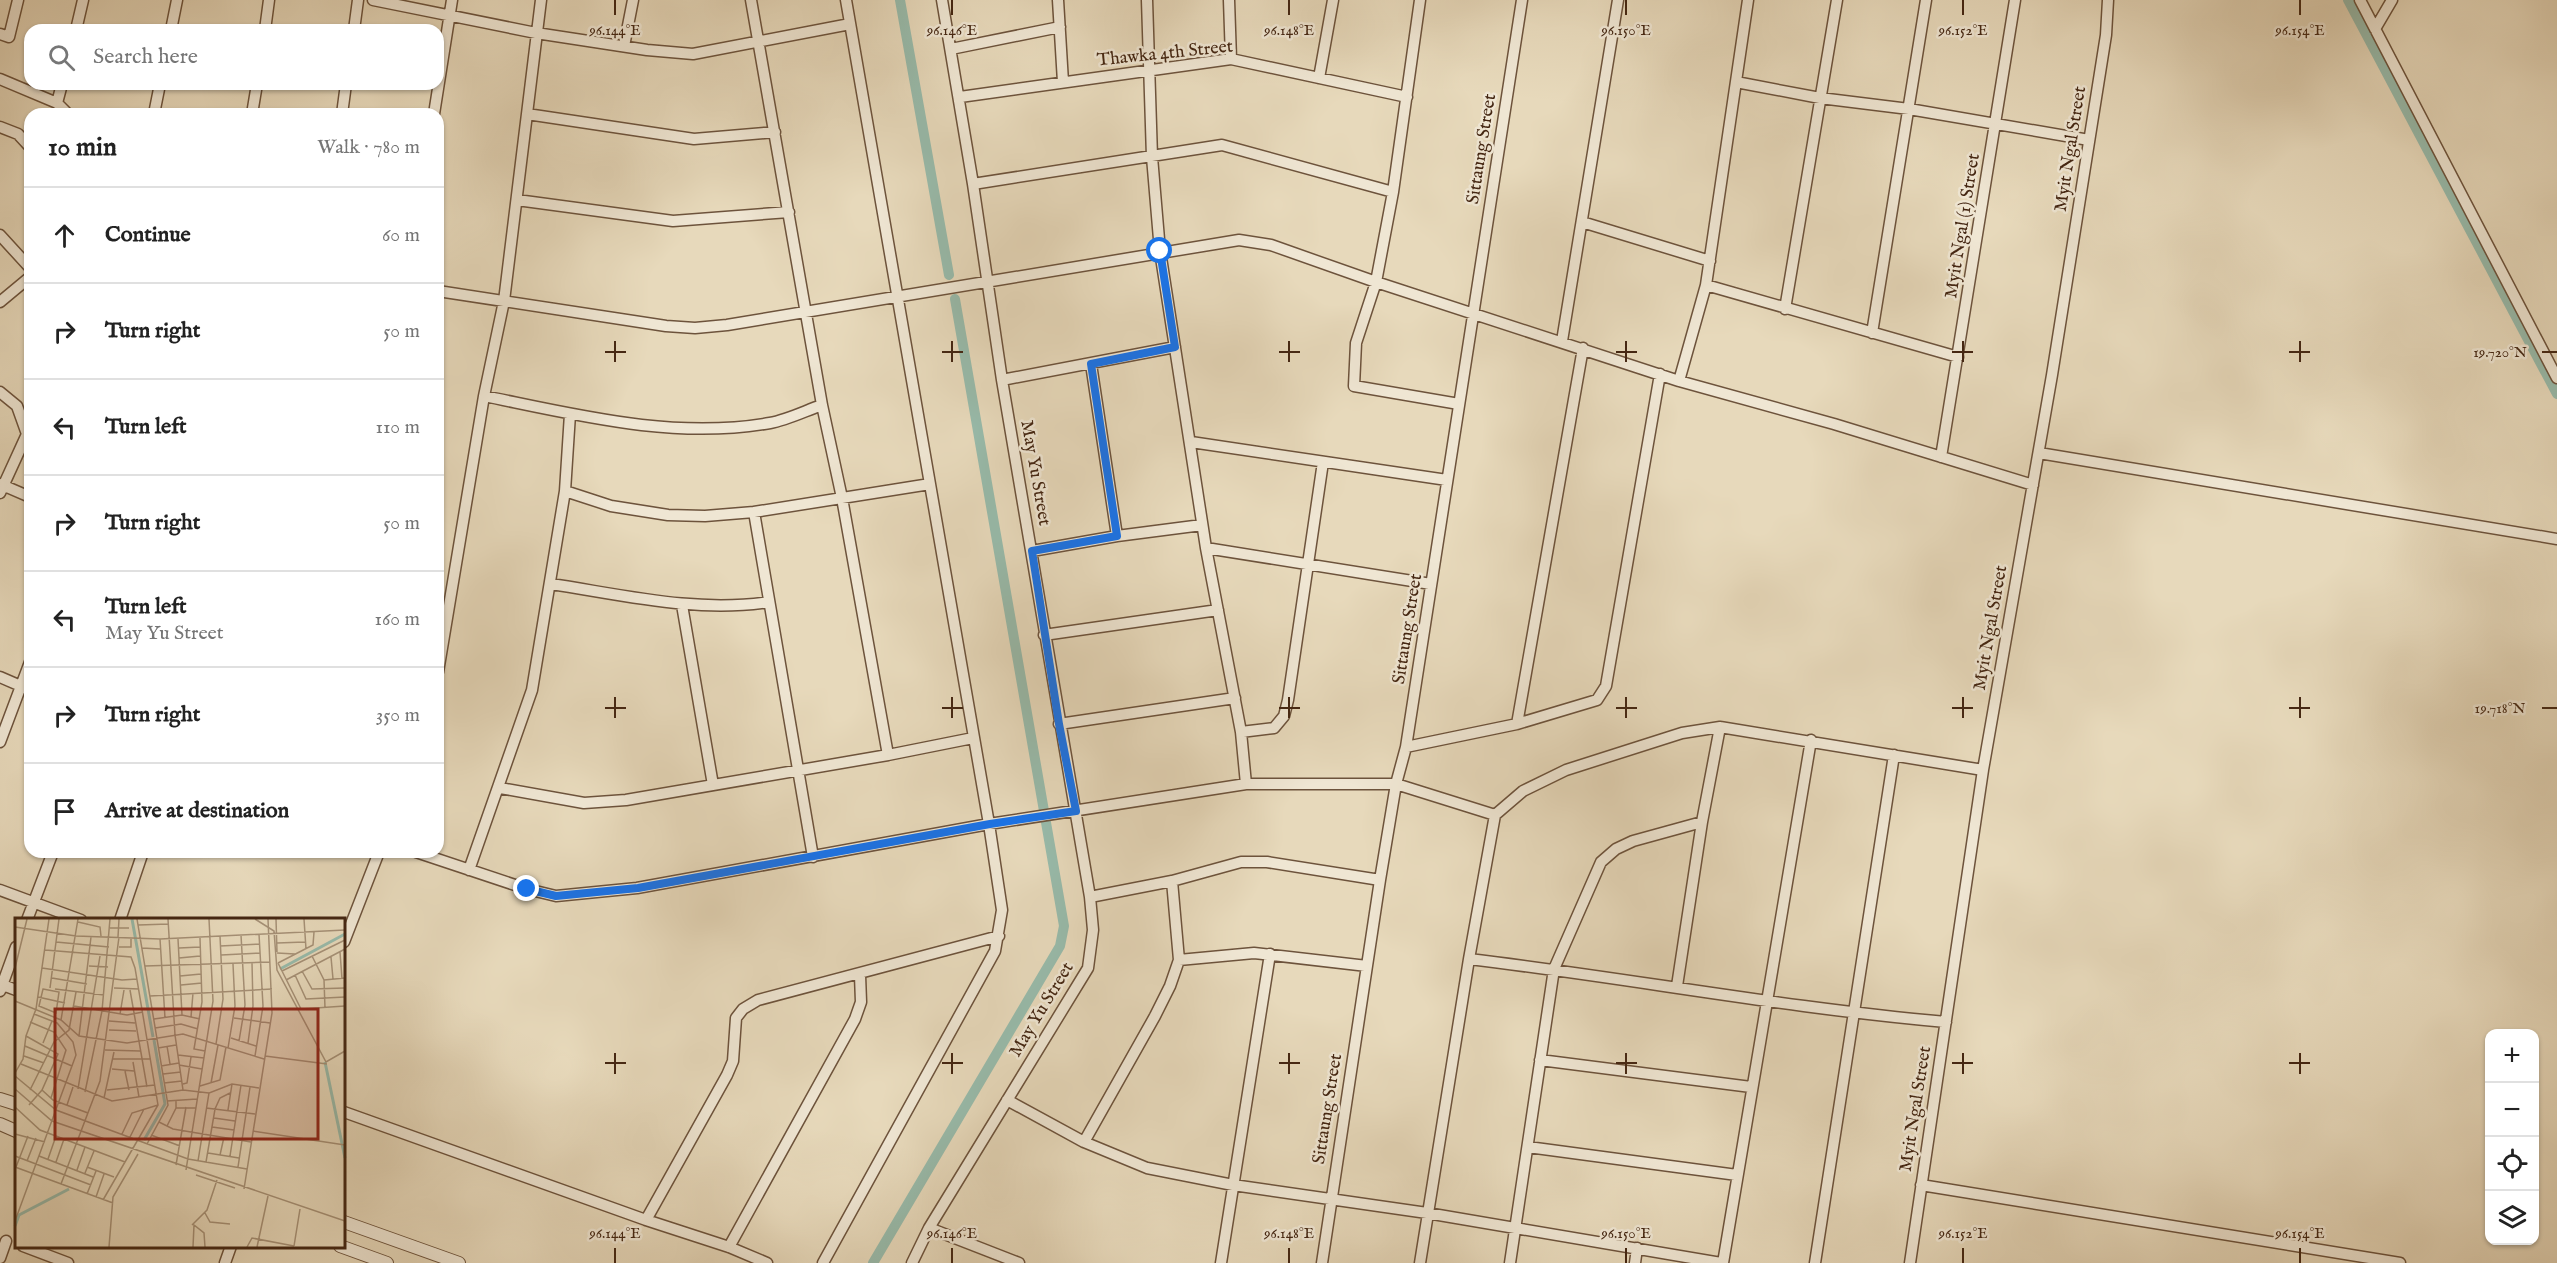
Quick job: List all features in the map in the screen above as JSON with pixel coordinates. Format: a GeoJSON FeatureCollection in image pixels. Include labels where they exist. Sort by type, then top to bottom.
{"type":"FeatureCollection","features":[{"type":"Feature","properties":{"kind":"street"},"geometry":{"type":"LineString","coordinates":[[0,34],[9,38],[18,0]]}},
{"type":"Feature","properties":{"kind":"street"},"geometry":{"type":"LineString","coordinates":[[77,24],[83,0]]}},
{"type":"Feature","properties":{"kind":"street"},"geometry":{"type":"LineString","coordinates":[[172,24],[177,0]]}},
{"type":"Feature","properties":{"kind":"street"},"geometry":{"type":"LineString","coordinates":[[266,24],[269,0]]}},
{"type":"Feature","properties":{"kind":"street"},"geometry":{"type":"LineString","coordinates":[[355,24],[358,0]]}},
{"type":"Feature","properties":{"kind":"street"},"geometry":{"type":"LineString","coordinates":[[373,0],[536,33],[693,54],[850,24]]}},
{"type":"Feature","properties":{"kind":"street"},"geometry":{"type":"LineString","coordinates":[[444,56],[452,0]]}},
{"type":"Feature","properties":{"kind":"street"},"geometry":{"type":"LineString","coordinates":[[444,636],[484,396],[504,301],[541,0]]}},
{"type":"Feature","properties":{"kind":"street"},"geometry":{"type":"LineString","coordinates":[[624,46],[633,0]]}},
{"type":"Feature","properties":{"kind":"street"},"geometry":{"type":"LineString","coordinates":[[751,0],[822,405],[842,498],[888,755]]}},
{"type":"Feature","properties":{"kind":"street"},"geometry":{"type":"LineString","coordinates":[[823,1263],[995,951],[1002,910],[990,824],[973,738],[846,0]]}},
{"type":"Feature","properties":{"kind":"street","name":"May Yu Street"},"geometry":{"type":"LineString","coordinates":[[912,1263],[929,1228],[1088,968],[1093,930],[1090,897],[1044,635],[1032,551],[1002,380],[974,183],[942,0]]}},
{"type":"Feature","properties":{"kind":"street"},"geometry":{"type":"LineString","coordinates":[[1058,0],[1064,82]]}},
{"type":"Feature","properties":{"kind":"street"},"geometry":{"type":"LineString","coordinates":[[1147,0],[1152,157],[1160,251],[1202,525],[1241,732],[1246,784]]}},
{"type":"Feature","properties":{"kind":"street"},"geometry":{"type":"LineString","coordinates":[[1229,0],[1231,59]]}},
{"type":"Feature","properties":{"kind":"street"},"geometry":{"type":"LineString","coordinates":[[1319,78],[1332,0]]}},
{"type":"Feature","properties":{"kind":"street"},"geometry":{"type":"LineString","coordinates":[[1420,0],[1393,192],[1376,282],[1356,343],[1354,386],[1459,404]]}},
{"type":"Feature","properties":{"kind":"street","name":"Sittaung Street"},"geometry":{"type":"LineString","coordinates":[[1322,1263],[1380,880],[1396,784],[1406,747],[1522,0]]}},
{"type":"Feature","properties":{"kind":"street"},"geometry":{"type":"LineString","coordinates":[[1562,341],[1618,0]]}},
{"type":"Feature","properties":{"kind":"street"},"geometry":{"type":"LineString","coordinates":[[1679,381],[1706,285],[1748,0]]}},
{"type":"Feature","properties":{"kind":"street"},"geometry":{"type":"LineString","coordinates":[[1785,309],[1837,0]]}},
{"type":"Feature","properties":{"kind":"street"},"geometry":{"type":"LineString","coordinates":[[1872,333],[1926,0]]}},
{"type":"Feature","properties":{"kind":"street","name":"Myit Ngal (1) Street"},"geometry":{"type":"LineString","coordinates":[[1941,457],[2015,0]]}},
{"type":"Feature","properties":{"kind":"street","name":"Myit Ngal Street"},"geometry":{"type":"LineString","coordinates":[[1910,1263],[1983,770],[2039,453],[2106,35],[2108,0]]}},
{"type":"Feature","properties":{"kind":"street"},"geometry":{"type":"LineString","coordinates":[[2360,0],[2557,378]]}},
{"type":"Feature","properties":{"kind":"street"},"geometry":{"type":"LineString","coordinates":[[2375,29],[2392,0]]}},
{"type":"Feature","properties":{"kind":"street"},"geometry":{"type":"LineString","coordinates":[[951,49],[1060,27]]}},
{"type":"Feature","properties":{"kind":"street","name":"Thawka 4th Street"},"geometry":{"type":"LineString","coordinates":[[960,97],[1231,59],[1407,97]]}},
{"type":"Feature","properties":{"kind":"street"},"geometry":{"type":"LineString","coordinates":[[0,79],[24,89]]}},
{"type":"Feature","properties":{"kind":"street"},"geometry":{"type":"LineString","coordinates":[[1736,82],[1820,98],[1909,109],[2089,140]]}},
{"type":"Feature","properties":{"kind":"street"},"geometry":{"type":"LineString","coordinates":[[26,90],[57,103],[62,108]]}},
{"type":"Feature","properties":{"kind":"street"},"geometry":{"type":"LineString","coordinates":[[57,103],[60,90]]}},
{"type":"Feature","properties":{"kind":"street"},"geometry":{"type":"LineString","coordinates":[[155,108],[159,90]]}},
{"type":"Feature","properties":{"kind":"street"},"geometry":{"type":"LineString","coordinates":[[253,108],[256,90]]}},
{"type":"Feature","properties":{"kind":"street"},"geometry":{"type":"LineString","coordinates":[[343,108],[345,90]]}},
{"type":"Feature","properties":{"kind":"street"},"geometry":{"type":"LineString","coordinates":[[435,108],[438,90]]}},
{"type":"Feature","properties":{"kind":"street"},"geometry":{"type":"LineString","coordinates":[[527,114],[694,139],[775,132]]}},
{"type":"Feature","properties":{"kind":"street"},"geometry":{"type":"LineString","coordinates":[[0,127],[18,134],[24,140]]}},
{"type":"Feature","properties":{"kind":"street"},"geometry":{"type":"LineString","coordinates":[[974,183],[1222,145],[1393,192]]}},
{"type":"Feature","properties":{"kind":"street"},"geometry":{"type":"LineString","coordinates":[[517,200],[673,221],[789,212]]}},
{"type":"Feature","properties":{"kind":"street"},"geometry":{"type":"LineString","coordinates":[[1582,222],[1710,261]]}},
{"type":"Feature","properties":{"kind":"street"},"geometry":{"type":"LineString","coordinates":[[0,235],[24,261]]}},
{"type":"Feature","properties":{"kind":"street"},"geometry":{"type":"LineString","coordinates":[[444,292],[666,326],[695,328],[897,298],[1160,251],[1239,240],[1271,245],[1376,282],[1474,312],[1679,381],[2033,485]]}},
{"type":"Feature","properties":{"kind":"street"},"geometry":{"type":"LineString","coordinates":[[0,302],[24,282]]}},
{"type":"Feature","properties":{"kind":"street"},"geometry":{"type":"LineString","coordinates":[[1706,285],[1958,357]]}},
{"type":"Feature","properties":{"kind":"street"},"geometry":{"type":"LineString","coordinates":[[1002,380],[1175,347]]}},
{"type":"Feature","properties":{"kind":"street"},"geometry":{"type":"LineString","coordinates":[[1517,724],[1583,348]]}},
{"type":"Feature","properties":{"kind":"street"},"geometry":{"type":"LineString","coordinates":[[1091,364],[1117,536]]}},
{"type":"Feature","properties":{"kind":"street"},"geometry":{"type":"LineString","coordinates":[[1406,747],[1517,724],[1597,700],[1606,686],[1660,374]]}},
{"type":"Feature","properties":{"kind":"street"},"geometry":{"type":"LineString","coordinates":[[0,392],[16,406],[24,427]]}},
{"type":"Feature","properties":{"kind":"street"},"geometry":{"type":"LineString","coordinates":[[484,396],[626,424],[696,429],[771,423],[822,405]]}},
{"type":"Feature","properties":{"kind":"street"},"geometry":{"type":"LineString","coordinates":[[469,870],[500,788],[532,690],[551,584],[564,491],[570,414]]}},
{"type":"Feature","properties":{"kind":"street"},"geometry":{"type":"LineString","coordinates":[[24,441],[1,487],[24,495]]}},
{"type":"Feature","properties":{"kind":"street"},"geometry":{"type":"LineString","coordinates":[[1191,442],[1447,480]]}},
{"type":"Feature","properties":{"kind":"street"},"geometry":{"type":"LineString","coordinates":[[2039,453],[2557,539]]}},
{"type":"Feature","properties":{"kind":"street"},"geometry":{"type":"LineString","coordinates":[[1241,732],[1274,728],[1284,716],[1323,462]]}},
{"type":"Feature","properties":{"kind":"street"},"geometry":{"type":"LineString","coordinates":[[564,491],[611,506],[668,514],[705,516],[754,512],[930,484]]}},
{"type":"Feature","properties":{"kind":"street"},"geometry":{"type":"LineString","coordinates":[[754,512],[813,857]]}},
{"type":"Feature","properties":{"kind":"street"},"geometry":{"type":"LineString","coordinates":[[1032,551],[1117,536],[1202,525]]}},
{"type":"Feature","properties":{"kind":"street"},"geometry":{"type":"LineString","coordinates":[[1206,548],[1431,584]]}},
{"type":"Feature","properties":{"kind":"street"},"geometry":{"type":"LineString","coordinates":[[551,584],[682,604],[738,607],[770,602]]}},
{"type":"Feature","properties":{"kind":"street"},"geometry":{"type":"LineString","coordinates":[[682,604],[713,785]]}},
{"type":"Feature","properties":{"kind":"street"},"geometry":{"type":"LineString","coordinates":[[1044,635],[1218,610]]}},
{"type":"Feature","properties":{"kind":"street"},"geometry":{"type":"LineString","coordinates":[[0,676],[24,687]]}},
{"type":"Feature","properties":{"kind":"street"},"geometry":{"type":"LineString","coordinates":[[0,742],[24,692]]}},
{"type":"Feature","properties":{"kind":"street"},"geometry":{"type":"LineString","coordinates":[[1059,724],[1235,698]]}},
{"type":"Feature","properties":{"kind":"street"},"geometry":{"type":"LineString","coordinates":[[1420,1263],[1468,959],[1495,815],[1523,791],[1566,770],[1682,734],[1720,727],[1811,740],[1983,770]]}},
{"type":"Feature","properties":{"kind":"street"},"geometry":{"type":"LineString","coordinates":[[1677,986],[1702,822],[1720,727]]}},
{"type":"Feature","properties":{"kind":"street"},"geometry":{"type":"LineString","coordinates":[[500,788],[584,803],[626,800],[973,738]]}},
{"type":"Feature","properties":{"kind":"street"},"geometry":{"type":"LineString","coordinates":[[1007,1100],[1084,1142],[1147,1168],[1233,1185],[1427,1213],[1516,1230],[1722,1263],[1811,740]]}},
{"type":"Feature","properties":{"kind":"street"},"geometry":{"type":"LineString","coordinates":[[1815,1263],[1894,755]]}},
{"type":"Feature","properties":{"kind":"street"},"geometry":{"type":"LineString","coordinates":[[434,858],[556,896],[638,888],[990,824],[1246,784],[1396,784],[1495,815]]}},
{"type":"Feature","properties":{"kind":"street"},"geometry":{"type":"LineString","coordinates":[[1510,1263],[1554,969],[1601,862],[1616,849],[1633,841],[1702,822]]}},
{"type":"Feature","properties":{"kind":"street"},"geometry":{"type":"LineString","coordinates":[[28,918],[51,858]]}},
{"type":"Feature","properties":{"kind":"street"},"geometry":{"type":"LineString","coordinates":[[121,918],[141,858]]}},
{"type":"Feature","properties":{"kind":"street"},"geometry":{"type":"LineString","coordinates":[[345,939],[377,858]]}},
{"type":"Feature","properties":{"kind":"street"},"geometry":{"type":"LineString","coordinates":[[1090,897],[1172,881],[1241,862],[1267,862],[1380,880]]}},
{"type":"Feature","properties":{"kind":"street"},"geometry":{"type":"LineString","coordinates":[[1084,1142],[1155,1016],[1170,986],[1179,960],[1172,881]]}},
{"type":"Feature","properties":{"kind":"street"},"geometry":{"type":"LineString","coordinates":[[0,890],[75,918]]}},
{"type":"Feature","properties":{"kind":"street"},"geometry":{"type":"LineString","coordinates":[[645,1220],[727,1075],[733,1061],[736,1018],[743,1009],[758,1000],[860,975],[999,936]]}},
{"type":"Feature","properties":{"kind":"street"},"geometry":{"type":"LineString","coordinates":[[1,986],[15,950]]}},
{"type":"Feature","properties":{"kind":"street"},"geometry":{"type":"LineString","coordinates":[[1179,960],[1226,955],[1270,954],[1367,966]]}},
{"type":"Feature","properties":{"kind":"street"},"geometry":{"type":"LineString","coordinates":[[1221,1263],[1270,954]]}},
{"type":"Feature","properties":{"kind":"street"},"geometry":{"type":"LineString","coordinates":[[1468,959],[1677,986],[1853,1014],[1946,1022]]}},
{"type":"Feature","properties":{"kind":"street"},"geometry":{"type":"LineString","coordinates":[[729,1247],[855,1019],[861,1002],[860,975]]}},
{"type":"Feature","properties":{"kind":"street"},"geometry":{"type":"LineString","coordinates":[[1540,1060],[1751,1087]]}},
{"type":"Feature","properties":{"kind":"street"},"geometry":{"type":"LineString","coordinates":[[0,1099],[15,1104]]}},
{"type":"Feature","properties":{"kind":"street"},"geometry":{"type":"LineString","coordinates":[[345,1112],[645,1220],[729,1247],[766,1263]]}},
{"type":"Feature","properties":{"kind":"street"},"geometry":{"type":"LineString","coordinates":[[0,1124],[15,1131]]}},
{"type":"Feature","properties":{"kind":"street"},"geometry":{"type":"LineString","coordinates":[[1528,1147],[1737,1175]]}},
{"type":"Feature","properties":{"kind":"street"},"geometry":{"type":"LineString","coordinates":[[1921,1185],[2400,1263]]}},
{"type":"Feature","properties":{"kind":"street"},"geometry":{"type":"LineString","coordinates":[[345,1222],[459,1263]]}},
{"type":"Feature","properties":{"kind":"street"},"geometry":{"type":"LineString","coordinates":[[929,1228],[1019,1263]]}},
{"type":"Feature","properties":{"kind":"street"},"geometry":{"type":"LineString","coordinates":[[0,1258],[8,1241]]}},
{"type":"Feature","properties":{"kind":"street"},"geometry":{"type":"LineString","coordinates":[[28,1248],[68,1263]]}},
{"type":"Feature","properties":{"kind":"street"},"geometry":{"type":"LineString","coordinates":[[225,1263],[230,1248]]}},
{"type":"Feature","properties":{"kind":"street"},"geometry":{"type":"LineString","coordinates":[[345,1248],[387,1263]]}},
{"type":"Feature","properties":{"kind":"street"},"geometry":{"type":"LineString","coordinates":[[1635,1263],[1637,1248]]}},
{"type":"Feature","properties":{"kind":"waterway"},"geometry":{"type":"LineString","coordinates":[[900,0],[949,275]]}},
{"type":"Feature","properties":{"kind":"waterway"},"geometry":{"type":"LineString","coordinates":[[2348,0],[2557,394]]}},
{"type":"Feature","properties":{"kind":"waterway"},"geometry":{"type":"LineString","coordinates":[[873,1263],[1060,946],[1064,926],[955,299]]}},
{"type":"Feature","properties":{"kind":"route"},"geometry":{"type":"LineString","coordinates":[[527,889],[556,896],[638,888],[990,824],[1076,811],[1059,724],[1032,551],[1117,536],[1091,364],[1175,347],[1160,251]]}}]}
